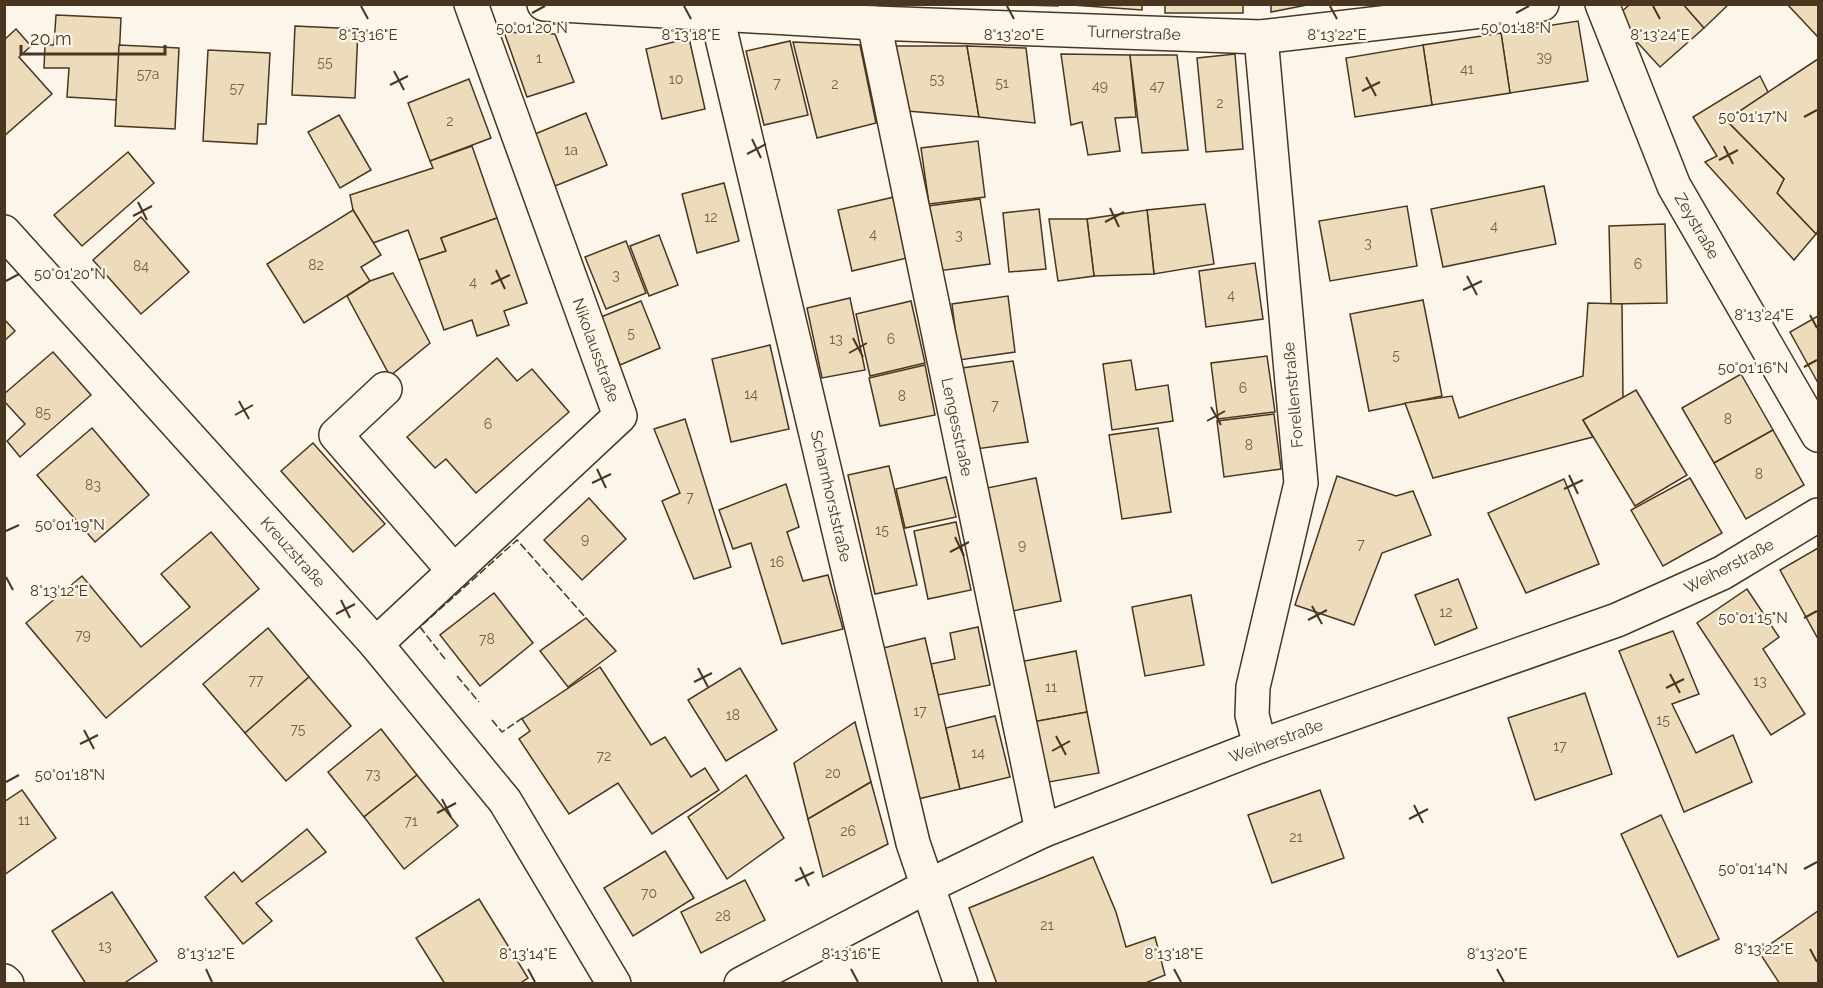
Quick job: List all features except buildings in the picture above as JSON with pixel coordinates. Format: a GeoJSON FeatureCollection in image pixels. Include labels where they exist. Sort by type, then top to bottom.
{"type":"FeatureCollection","features":[{"type":"Feature","properties":{"kind":"street","name":"Nikolausstraße"},"geometry":{"type":"LineString","coordinates":[[376,644],[620,416],[471,4]]}},
{"type":"Feature","properties":{"kind":"street","name":"Turnerstraße"},"geometry":{"type":"LineString","coordinates":[[544,4],[715,9],[874,23],[1261,38],[1542,4]]}},
{"type":"Feature","properties":{"kind":"street","name":"Zeystraße"},"geometry":{"type":"LineString","coordinates":[[1602,4],[1674,186],[1818,435]]}},
{"type":"Feature","properties":{"kind":"street","name":"Scharnhorststraße"},"geometry":{"type":"LineString","coordinates":[[715,9],[910,831],[961,984]]}},
{"type":"Feature","properties":{"kind":"street","name":"Lengesstraße"},"geometry":{"type":"LineString","coordinates":[[874,23],[1031,792],[1042,831]]}},
{"type":"Feature","properties":{"kind":"street","name":"Forellenstraße"},"geometry":{"type":"LineString","coordinates":[[1260,746],[1252,715],[1253,687],[1301,483],[1261,38]]}},
{"type":"Feature","properties":{"kind":"street","name":"Kreuzstraße"},"geometry":{"type":"LineString","coordinates":[[4,232],[376,644],[505,801],[614,984]]}},
{"type":"Feature","properties":{"kind":"street"},"geometry":{"type":"LineString","coordinates":[[385,389],[336,435],[454,571]]}},
{"type":"Feature","properties":{"kind":"street","name":"Weiherstraße"},"geometry":{"type":"LineString","coordinates":[[741,984],[928,886],[1042,831],[1260,746],[1617,620],[1722,573],[1818,515]]}},
{"type":"Feature","properties":{"kind":"fence"},"geometry":{"type":"LineString","coordinates":[[445,659],[420,627],[517,540],[586,618]]}},
{"type":"Feature","properties":{"kind":"fence"},"geometry":{"type":"LineString","coordinates":[[457,676],[479,702]]}},
{"type":"Feature","properties":{"kind":"fence"},"geometry":{"type":"LineString","coordinates":[[492,720],[502,732],[524,717]]}}]}
